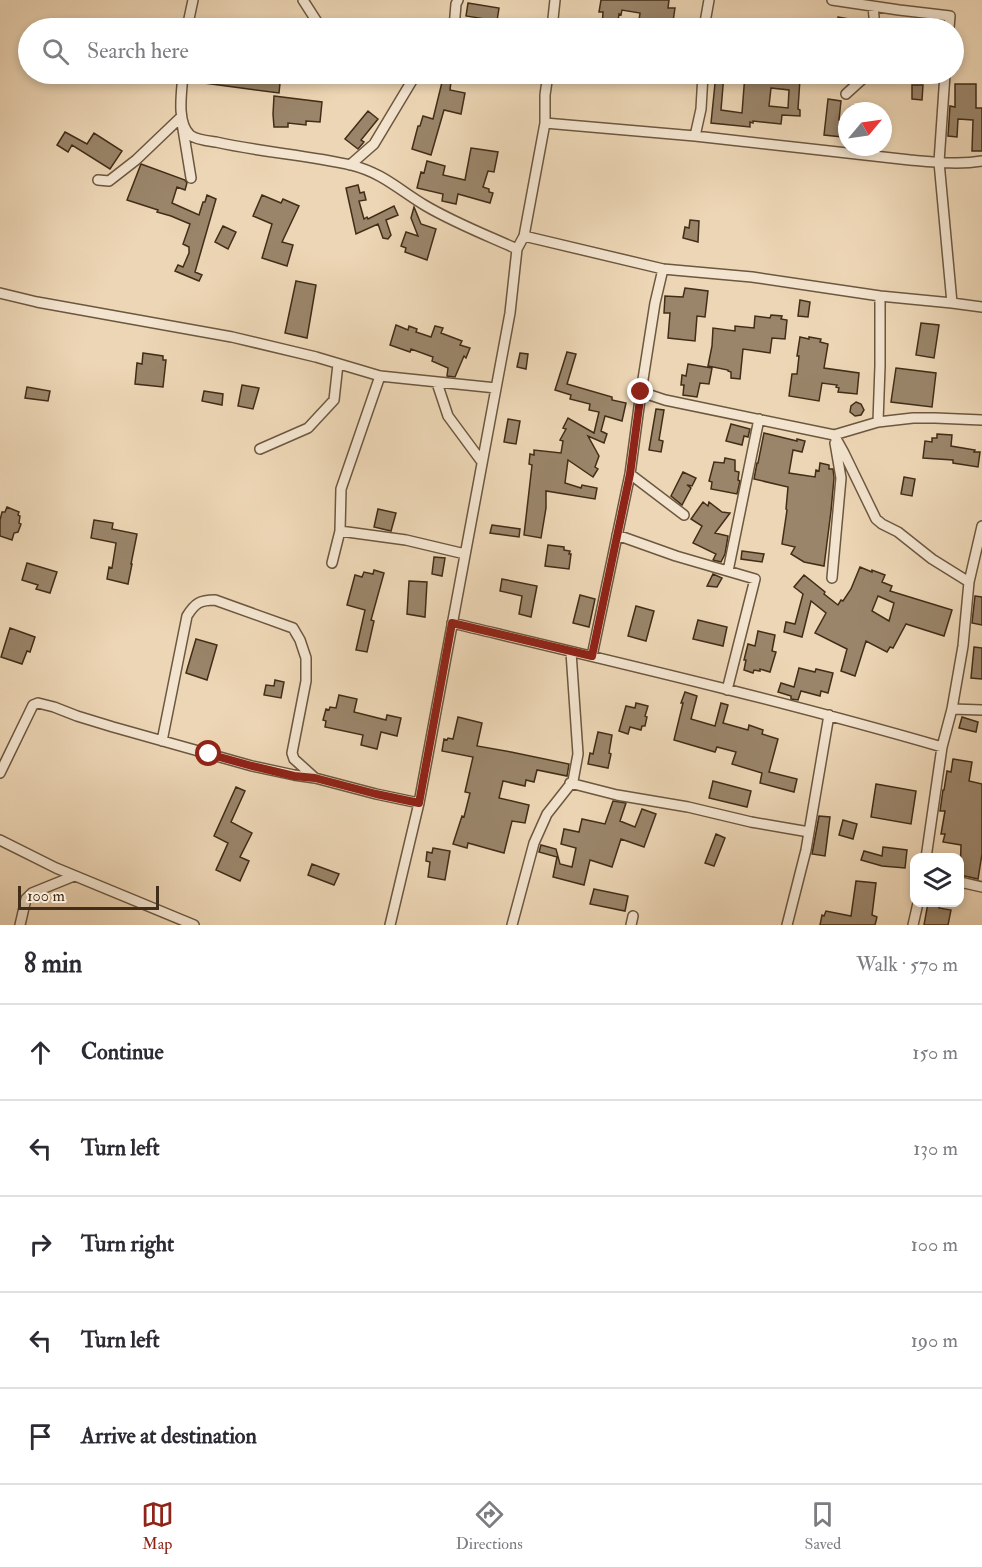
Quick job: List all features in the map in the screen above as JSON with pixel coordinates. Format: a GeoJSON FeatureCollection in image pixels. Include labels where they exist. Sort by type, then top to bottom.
{"type":"FeatureCollection","features":[{"type":"Feature","properties":{"kind":"street"},"geometry":{"type":"LineString","coordinates":[[189,18],[193,0]]}},
{"type":"Feature","properties":{"kind":"street"},"geometry":{"type":"LineString","coordinates":[[303,0],[315,18]]}},
{"type":"Feature","properties":{"kind":"street"},"geometry":{"type":"LineString","coordinates":[[455,18],[458,0]]}},
{"type":"Feature","properties":{"kind":"street"},"geometry":{"type":"LineString","coordinates":[[553,18],[555,0]]}},
{"type":"Feature","properties":{"kind":"street"},"geometry":{"type":"LineString","coordinates":[[706,18],[709,0]]}},
{"type":"Feature","properties":{"kind":"street"},"geometry":{"type":"LineString","coordinates":[[832,0],[950,16],[950,18]]}},
{"type":"Feature","properties":{"kind":"street"},"geometry":{"type":"LineString","coordinates":[[873,6],[874,18]]}},
{"type":"Feature","properties":{"kind":"street"},"geometry":{"type":"LineString","coordinates":[[183,84],[181,117],[191,178]]}},
{"type":"Feature","properties":{"kind":"street"},"geometry":{"type":"LineString","coordinates":[[350,165],[374,144],[410,84]]}},
{"type":"Feature","properties":{"kind":"street"},"geometry":{"type":"LineString","coordinates":[[390,925],[419,803],[510,313],[517,249],[524,236],[545,123],[547,84]]}},
{"type":"Feature","properties":{"kind":"street"},"geometry":{"type":"LineString","coordinates":[[695,136],[701,109],[702,84]]}},
{"type":"Feature","properties":{"kind":"street"},"geometry":{"type":"LineString","coordinates":[[846,94],[857,84]]}},
{"type":"Feature","properties":{"kind":"street"},"geometry":{"type":"LineString","coordinates":[[944,84],[939,162],[952,303]]}},
{"type":"Feature","properties":{"kind":"street"},"geometry":{"type":"LineString","coordinates":[[181,117],[184,127],[192,137],[235,147],[350,165],[375,173],[453,221],[517,249]]}},
{"type":"Feature","properties":{"kind":"street"},"geometry":{"type":"LineString","coordinates":[[98,180],[109,181],[136,160],[181,117]]}},
{"type":"Feature","properties":{"kind":"street"},"geometry":{"type":"LineString","coordinates":[[545,123],[695,136],[939,162],[982,161]]}},
{"type":"Feature","properties":{"kind":"street"},"geometry":{"type":"LineString","coordinates":[[524,236],[663,269],[982,307]]}},
{"type":"Feature","properties":{"kind":"street"},"geometry":{"type":"LineString","coordinates":[[592,656],[630,474],[655,303],[663,269]]}},
{"type":"Feature","properties":{"kind":"street"},"geometry":{"type":"LineString","coordinates":[[0,292],[37,302],[232,337],[380,376],[496,388]]}},
{"type":"Feature","properties":{"kind":"street"},"geometry":{"type":"LineString","coordinates":[[878,422],[880,296]]}},
{"type":"Feature","properties":{"kind":"street"},"geometry":{"type":"LineString","coordinates":[[260,449],[308,428],[334,400],[338,364]]}},
{"type":"Feature","properties":{"kind":"street"},"geometry":{"type":"LineString","coordinates":[[332,563],[340,531],[341,489],[380,376]]}},
{"type":"Feature","properties":{"kind":"street"},"geometry":{"type":"LineString","coordinates":[[437,383],[448,416],[482,462]]}},
{"type":"Feature","properties":{"kind":"street"},"geometry":{"type":"LineString","coordinates":[[641,392],[665,400],[834,435],[878,422],[935,418],[982,420]]}},
{"type":"Feature","properties":{"kind":"street"},"geometry":{"type":"LineString","coordinates":[[728,571],[759,419]]}},
{"type":"Feature","properties":{"kind":"street"},"geometry":{"type":"LineString","coordinates":[[832,578],[841,478],[834,435]]}},
{"type":"Feature","properties":{"kind":"street"},"geometry":{"type":"LineString","coordinates":[[834,435],[876,519],[969,582]]}},
{"type":"Feature","properties":{"kind":"street"},"geometry":{"type":"LineString","coordinates":[[630,474],[684,515]]}},
{"type":"Feature","properties":{"kind":"street"},"geometry":{"type":"LineString","coordinates":[[927,853],[942,747],[952,709],[963,646],[969,582],[982,526]]}},
{"type":"Feature","properties":{"kind":"street"},"geometry":{"type":"LineString","coordinates":[[340,531],[406,540],[465,554]]}},
{"type":"Feature","properties":{"kind":"street"},"geometry":{"type":"LineString","coordinates":[[617,535],[676,556],[755,579],[727,690]]}},
{"type":"Feature","properties":{"kind":"street"},"geometry":{"type":"LineString","coordinates":[[162,741],[187,616],[193,606],[204,600],[215,600],[293,628],[300,640],[306,658],[306,681],[291,753],[294,759],[315,778]]}},
{"type":"Feature","properties":{"kind":"street"},"geometry":{"type":"LineString","coordinates":[[452,623],[672,675],[829,715],[942,747]]}},
{"type":"Feature","properties":{"kind":"street"},"geometry":{"type":"LineString","coordinates":[[512,925],[534,843],[547,814],[573,780],[578,754],[571,652]]}},
{"type":"Feature","properties":{"kind":"street"},"geometry":{"type":"LineString","coordinates":[[0,773],[33,705],[38,703],[252,766],[294,776],[315,778],[419,803]]}},
{"type":"Feature","properties":{"kind":"street"},"geometry":{"type":"LineString","coordinates":[[952,709],[982,710]]}},
{"type":"Feature","properties":{"kind":"street"},"geometry":{"type":"LineString","coordinates":[[787,925],[809,832],[829,715]]}},
{"type":"Feature","properties":{"kind":"street"},"geometry":{"type":"LineString","coordinates":[[570,783],[617,795],[809,832]]}},
{"type":"Feature","properties":{"kind":"street"},"geometry":{"type":"LineString","coordinates":[[0,840],[74,876],[194,925]]}},
{"type":"Feature","properties":{"kind":"street"},"geometry":{"type":"LineString","coordinates":[[20,925],[26,898],[32,892],[74,876]]}},
{"type":"Feature","properties":{"kind":"street"},"geometry":{"type":"LineString","coordinates":[[964,883],[982,887]]}},
{"type":"Feature","properties":{"kind":"street"},"geometry":{"type":"LineString","coordinates":[[914,925],[917,907]]}},
{"type":"Feature","properties":{"kind":"building"},"geometry":{"type":"Polygon","coordinates":[[[601,0],[669,0],[668,8],[675,8],[674,18],[639,18],[640,13],[622,10],[618,18],[603,18],[603,12],[599,12],[601,0]]]}},
{"type":"Feature","properties":{"kind":"building"},"geometry":{"type":"Polygon","coordinates":[[[468,3],[499,8],[497,18],[466,16],[468,3]]]}},
{"type":"Feature","properties":{"kind":"building"},"geometry":{"type":"Polygon","coordinates":[[[212,84],[280,84],[279,93],[212,84]]]}},
{"type":"Feature","properties":{"kind":"building"},"geometry":{"type":"Polygon","coordinates":[[[442,84],[451,84],[450,90],[465,93],[461,114],[444,110],[431,155],[412,149],[423,116],[433,119],[442,84]]]}},
{"type":"Feature","properties":{"kind":"building"},"geometry":{"type":"Polygon","coordinates":[[[715,84],[723,84],[721,110],[742,113],[744,84],[800,84],[798,109],[800,116],[782,115],[781,124],[753,121],[753,123],[750,122],[750,127],[711,123],[715,84]],[[771,88],[769,106],[788,108],[789,90],[771,88]]]}},
{"type":"Feature","properties":{"kind":"building"},"geometry":{"type":"Polygon","coordinates":[[[955,84],[976,84],[976,108],[982,108],[982,151],[972,151],[973,120],[958,119],[957,137],[948,136],[950,106],[955,107],[955,84]]]}},
{"type":"Feature","properties":{"kind":"building"},"geometry":{"type":"Polygon","coordinates":[[[912,85],[923,85],[922,100],[912,99],[912,85]]]}},
{"type":"Feature","properties":{"kind":"building"},"geometry":{"type":"Polygon","coordinates":[[[274,96],[322,102],[320,122],[306,121],[306,125],[288,123],[288,127],[274,127],[274,96]]]}},
{"type":"Feature","properties":{"kind":"building"},"geometry":{"type":"Polygon","coordinates":[[[828,99],[841,101],[838,102],[838,137],[824,135],[828,99]]]}},
{"type":"Feature","properties":{"kind":"building"},"geometry":{"type":"Polygon","coordinates":[[[368,111],[378,119],[361,140],[364,142],[358,149],[345,139],[368,111]]]}},
{"type":"Feature","properties":{"kind":"building"},"geometry":{"type":"Polygon","coordinates":[[[65,132],[87,144],[94,133],[122,151],[110,169],[72,145],[68,152],[57,145],[65,132]]]}},
{"type":"Feature","properties":{"kind":"building"},"geometry":{"type":"Polygon","coordinates":[[[471,148],[498,152],[494,172],[488,171],[483,187],[493,193],[490,203],[458,194],[456,204],[442,201],[443,194],[417,188],[421,172],[424,173],[427,161],[445,166],[443,175],[465,180],[471,148]]]}},
{"type":"Feature","properties":{"kind":"building"},"geometry":{"type":"Polygon","coordinates":[[[141,164],[185,180],[187,183],[185,190],[177,187],[172,203],[199,215],[207,195],[216,199],[195,272],[202,275],[199,281],[175,271],[178,265],[183,267],[189,253],[189,247],[183,244],[190,224],[127,200],[141,164]]]}},
{"type":"Feature","properties":{"kind":"building"},"geometry":{"type":"Polygon","coordinates":[[[358,185],[360,193],[364,192],[366,200],[359,201],[364,219],[394,206],[398,215],[386,220],[391,235],[388,239],[383,238],[378,224],[356,234],[346,188],[358,185]]]}},
{"type":"Feature","properties":{"kind":"building"},"geometry":{"type":"Polygon","coordinates":[[[262,195],[281,203],[283,199],[299,206],[282,242],[293,245],[287,266],[262,258],[272,224],[253,216],[262,195]]]}},
{"type":"Feature","properties":{"kind":"building"},"geometry":{"type":"Polygon","coordinates":[[[414,207],[421,224],[436,229],[427,260],[405,252],[406,248],[401,246],[406,232],[418,236],[411,218],[414,207]]]}},
{"type":"Feature","properties":{"kind":"building"},"geometry":{"type":"Polygon","coordinates":[[[690,220],[699,221],[698,242],[683,238],[685,227],[689,228],[690,220]]]}},
{"type":"Feature","properties":{"kind":"building"},"geometry":{"type":"Polygon","coordinates":[[[223,226],[236,232],[228,249],[215,242],[223,226]]]}},
{"type":"Feature","properties":{"kind":"building"},"geometry":{"type":"Polygon","coordinates":[[[296,281],[316,285],[307,338],[285,333],[296,281]]]}},
{"type":"Feature","properties":{"kind":"building"},"geometry":{"type":"Polygon","coordinates":[[[685,288],[708,291],[705,317],[697,316],[695,341],[668,338],[670,313],[664,313],[665,296],[683,297],[685,288]]]}},
{"type":"Feature","properties":{"kind":"building"},"geometry":{"type":"Polygon","coordinates":[[[800,300],[810,302],[808,317],[798,316],[800,300]]]}},
{"type":"Feature","properties":{"kind":"building"},"geometry":{"type":"Polygon","coordinates":[[[771,315],[782,316],[781,319],[787,320],[785,339],[772,338],[770,353],[743,349],[740,379],[731,378],[731,372],[728,370],[708,366],[713,328],[735,331],[735,326],[754,328],[755,316],[770,318],[771,315]]]}},
{"type":"Feature","properties":{"kind":"building"},"geometry":{"type":"Polygon","coordinates":[[[921,323],[939,325],[934,358],[916,355],[921,323]]]}},
{"type":"Feature","properties":{"kind":"building"},"geometry":{"type":"Polygon","coordinates":[[[396,325],[408,330],[409,326],[417,329],[416,332],[431,337],[435,326],[443,328],[441,333],[462,341],[460,345],[470,348],[455,377],[447,376],[448,368],[432,361],[433,357],[390,345],[396,325]]]}},
{"type":"Feature","properties":{"kind":"building"},"geometry":{"type":"Polygon","coordinates":[[[800,337],[821,339],[820,342],[828,344],[824,368],[859,373],[857,394],[838,392],[837,385],[822,383],[819,401],[789,396],[792,374],[797,374],[800,337]]]}},
{"type":"Feature","properties":{"kind":"building"},"geometry":{"type":"Polygon","coordinates":[[[567,352],[576,354],[567,384],[626,403],[622,421],[605,416],[601,431],[607,434],[604,443],[588,436],[599,456],[595,467],[598,469],[593,477],[568,460],[565,483],[581,488],[582,485],[597,488],[595,499],[546,491],[541,538],[524,535],[532,465],[529,464],[530,454],[534,455],[534,450],[561,453],[563,441],[560,440],[566,429],[563,428],[568,418],[594,433],[599,412],[589,410],[590,404],[570,399],[571,395],[555,390],[567,352]]]}},
{"type":"Feature","properties":{"kind":"building"},"geometry":{"type":"Polygon","coordinates":[[[143,353],[163,356],[163,360],[166,360],[163,387],[135,384],[137,363],[142,364],[143,353]]]}},
{"type":"Feature","properties":{"kind":"building"},"geometry":{"type":"Polygon","coordinates":[[[520,353],[528,354],[526,369],[517,367],[520,353]]]}},
{"type":"Feature","properties":{"kind":"building"},"geometry":{"type":"Polygon","coordinates":[[[688,364],[712,368],[709,384],[700,383],[697,397],[683,395],[682,375],[686,376],[688,364]]]}},
{"type":"Feature","properties":{"kind":"building"},"geometry":{"type":"Polygon","coordinates":[[[896,368],[936,373],[932,407],[891,402],[896,368]]]}},
{"type":"Feature","properties":{"kind":"building"},"geometry":{"type":"Polygon","coordinates":[[[242,385],[259,388],[253,409],[238,406],[242,385]]]}},
{"type":"Feature","properties":{"kind":"building"},"geometry":{"type":"Polygon","coordinates":[[[27,387],[50,391],[48,401],[25,398],[27,387]]]}},
{"type":"Feature","properties":{"kind":"building"},"geometry":{"type":"Polygon","coordinates":[[[204,391],[223,394],[222,405],[202,401],[204,391]]]}},
{"type":"Feature","properties":{"kind":"building"},"geometry":{"type":"Polygon","coordinates":[[[856,402],[861,404],[864,410],[861,415],[855,416],[850,412],[851,406],[856,402]]]}},
{"type":"Feature","properties":{"kind":"building"},"geometry":{"type":"Polygon","coordinates":[[[656,409],[664,410],[659,440],[663,441],[661,452],[649,450],[656,409]]]}},
{"type":"Feature","properties":{"kind":"building"},"geometry":{"type":"Polygon","coordinates":[[[508,419],[520,421],[516,444],[504,442],[508,419]]]}},
{"type":"Feature","properties":{"kind":"building"},"geometry":{"type":"Polygon","coordinates":[[[731,424],[750,429],[748,437],[744,436],[742,445],[726,441],[731,424]]]}},
{"type":"Feature","properties":{"kind":"building"},"geometry":{"type":"Polygon","coordinates":[[[764,433],[805,441],[802,452],[793,450],[789,473],[815,477],[820,463],[829,465],[829,469],[833,469],[831,511],[824,566],[804,562],[791,554],[795,547],[782,544],[788,487],[754,479],[764,433]]]}},
{"type":"Feature","properties":{"kind":"building"},"geometry":{"type":"Polygon","coordinates":[[[937,434],[952,435],[951,446],[980,452],[978,467],[953,463],[953,460],[923,458],[925,441],[932,442],[932,438],[937,438],[937,434]]]}},
{"type":"Feature","properties":{"kind":"building"},"geometry":{"type":"Polygon","coordinates":[[[725,458],[735,460],[735,471],[739,472],[738,480],[740,481],[737,494],[711,489],[712,482],[709,481],[714,462],[724,463],[725,458]]]}},
{"type":"Feature","properties":{"kind":"building"},"geometry":{"type":"Polygon","coordinates":[[[683,472],[696,478],[692,486],[687,485],[691,488],[682,505],[671,496],[683,472]]]}},
{"type":"Feature","properties":{"kind":"building"},"geometry":{"type":"Polygon","coordinates":[[[904,477],[915,479],[912,496],[901,494],[904,477]]]}},
{"type":"Feature","properties":{"kind":"building"},"geometry":{"type":"Polygon","coordinates":[[[703,502],[708,506],[709,502],[722,512],[730,513],[715,533],[728,536],[721,562],[713,560],[716,554],[693,543],[702,526],[691,519],[703,502]]]}},
{"type":"Feature","properties":{"kind":"building"},"geometry":{"type":"Polygon","coordinates":[[[7,507],[19,512],[20,516],[19,523],[21,524],[12,540],[0,536],[0,520],[2,512],[5,512],[7,507]]]}},
{"type":"Feature","properties":{"kind":"building"},"geometry":{"type":"Polygon","coordinates":[[[378,509],[396,513],[391,531],[374,527],[378,509]]]}},
{"type":"Feature","properties":{"kind":"building"},"geometry":{"type":"Polygon","coordinates":[[[94,520],[113,523],[112,529],[137,534],[128,584],[107,579],[109,567],[112,568],[116,543],[91,538],[94,520]]]}},
{"type":"Feature","properties":{"kind":"building"},"geometry":{"type":"Polygon","coordinates":[[[492,525],[520,529],[519,537],[490,533],[492,525]]]}},
{"type":"Feature","properties":{"kind":"building"},"geometry":{"type":"Polygon","coordinates":[[[548,545],[564,547],[564,550],[570,551],[569,569],[545,566],[548,545]]]}},
{"type":"Feature","properties":{"kind":"building"},"geometry":{"type":"Polygon","coordinates":[[[742,551],[764,554],[762,562],[741,559],[742,551]]]}},
{"type":"Feature","properties":{"kind":"building"},"geometry":{"type":"Polygon","coordinates":[[[434,557],[445,558],[442,576],[432,574],[434,557]]]}},
{"type":"Feature","properties":{"kind":"building"},"geometry":{"type":"Polygon","coordinates":[[[27,563],[57,572],[50,593],[36,589],[38,585],[22,580],[27,563]]]}},
{"type":"Feature","properties":{"kind":"building"},"geometry":{"type":"Polygon","coordinates":[[[860,567],[885,575],[882,582],[892,586],[890,591],[952,610],[944,636],[906,624],[893,648],[890,647],[887,652],[866,641],[855,676],[841,671],[847,649],[815,633],[826,613],[811,601],[802,637],[784,632],[786,622],[795,624],[803,594],[794,587],[804,575],[838,605],[851,589],[860,567]],[[878,596],[872,611],[889,621],[894,603],[878,596]]]}},
{"type":"Feature","properties":{"kind":"building"},"geometry":{"type":"Polygon","coordinates":[[[374,570],[384,573],[371,620],[374,621],[367,652],[356,650],[365,610],[347,605],[355,575],[362,577],[364,572],[373,574],[374,570]]]}},
{"type":"Feature","properties":{"kind":"building"},"geometry":{"type":"Polygon","coordinates":[[[713,574],[722,578],[717,587],[707,586],[713,574]]]}},
{"type":"Feature","properties":{"kind":"building"},"geometry":{"type":"Polygon","coordinates":[[[502,579],[537,586],[531,617],[519,614],[522,596],[500,591],[502,579]]]}},
{"type":"Feature","properties":{"kind":"building"},"geometry":{"type":"Polygon","coordinates":[[[409,581],[427,582],[425,617],[407,614],[409,581]]]}},
{"type":"Feature","properties":{"kind":"building"},"geometry":{"type":"Polygon","coordinates":[[[580,595],[595,599],[589,627],[573,623],[580,595]]]}},
{"type":"Feature","properties":{"kind":"building"},"geometry":{"type":"Polygon","coordinates":[[[975,596],[982,597],[982,625],[972,623],[975,596]]]}},
{"type":"Feature","properties":{"kind":"building"},"geometry":{"type":"Polygon","coordinates":[[[636,606],[654,611],[646,641],[628,636],[636,606]]]}},
{"type":"Feature","properties":{"kind":"building"},"geometry":{"type":"Polygon","coordinates":[[[698,620],[727,627],[723,646],[693,639],[698,620]]]}},
{"type":"Feature","properties":{"kind":"building"},"geometry":{"type":"Polygon","coordinates":[[[10,628],[35,637],[30,652],[27,651],[22,664],[1,657],[10,628]]]}},
{"type":"Feature","properties":{"kind":"building"},"geometry":{"type":"Polygon","coordinates":[[[758,631],[775,635],[772,651],[776,652],[770,672],[760,669],[760,671],[754,670],[753,673],[744,670],[748,644],[755,646],[758,631]]]}},
{"type":"Feature","properties":{"kind":"building"},"geometry":{"type":"Polygon","coordinates":[[[196,639],[217,645],[207,680],[186,673],[196,639]]]}},
{"type":"Feature","properties":{"kind":"building"},"geometry":{"type":"Polygon","coordinates":[[[974,647],[982,648],[982,679],[971,678],[974,647]]]}},
{"type":"Feature","properties":{"kind":"building"},"geometry":{"type":"Polygon","coordinates":[[[799,668],[833,673],[828,693],[821,691],[820,696],[801,691],[798,700],[778,692],[781,683],[794,687],[799,668]]]}},
{"type":"Feature","properties":{"kind":"building"},"geometry":{"type":"Polygon","coordinates":[[[275,680],[284,682],[281,698],[264,695],[266,685],[274,686],[275,680]]]}},
{"type":"Feature","properties":{"kind":"building"},"geometry":{"type":"Polygon","coordinates":[[[685,692],[697,696],[691,719],[715,726],[721,703],[728,705],[723,723],[748,730],[749,725],[763,730],[762,734],[778,739],[769,772],[797,779],[794,792],[760,783],[762,773],[732,764],[736,752],[717,747],[715,752],[674,740],[685,692]]]}},
{"type":"Feature","properties":{"kind":"building"},"geometry":{"type":"Polygon","coordinates":[[[339,695],[357,699],[354,712],[386,720],[387,715],[401,718],[397,736],[381,732],[377,749],[361,745],[363,735],[325,727],[326,721],[323,720],[326,709],[336,708],[339,695]]]}},
{"type":"Feature","properties":{"kind":"building"},"geometry":{"type":"Polygon","coordinates":[[[636,703],[648,706],[645,726],[642,726],[641,730],[630,727],[628,734],[619,731],[626,706],[635,708],[636,703]]]}},
{"type":"Feature","properties":{"kind":"building"},"geometry":{"type":"Polygon","coordinates":[[[458,717],[482,723],[477,746],[569,764],[567,776],[537,770],[534,782],[526,780],[525,786],[503,781],[499,798],[529,805],[525,823],[512,821],[504,853],[468,843],[467,848],[453,844],[462,816],[464,817],[470,793],[465,792],[473,757],[442,751],[444,739],[453,739],[458,717]]]}},
{"type":"Feature","properties":{"kind":"building"},"geometry":{"type":"Polygon","coordinates":[[[962,717],[978,722],[976,732],[959,728],[962,717]]]}},
{"type":"Feature","properties":{"kind":"building"},"geometry":{"type":"Polygon","coordinates":[[[598,732],[612,735],[608,768],[588,764],[598,732]]]}},
{"type":"Feature","properties":{"kind":"building"},"geometry":{"type":"Polygon","coordinates":[[[953,759],[972,762],[969,781],[982,784],[982,854],[978,879],[964,876],[964,853],[961,853],[961,845],[943,842],[945,834],[941,834],[945,811],[940,811],[947,771],[951,772],[953,759]]]}},
{"type":"Feature","properties":{"kind":"building"},"geometry":{"type":"Polygon","coordinates":[[[713,781],[751,791],[747,807],[709,798],[713,781]]]}},
{"type":"Feature","properties":{"kind":"building"},"geometry":{"type":"Polygon","coordinates":[[[876,784],[916,791],[911,824],[871,817],[876,784]]]}},
{"type":"Feature","properties":{"kind":"building"},"geometry":{"type":"Polygon","coordinates":[[[236,787],[245,791],[231,822],[252,833],[240,857],[249,861],[240,881],[216,870],[228,843],[214,836],[236,787]]]}},
{"type":"Feature","properties":{"kind":"building"},"geometry":{"type":"Polygon","coordinates":[[[613,801],[626,803],[620,821],[635,827],[642,809],[656,814],[644,847],[621,839],[612,867],[590,860],[584,885],[553,877],[557,857],[539,852],[541,845],[556,849],[560,864],[572,867],[576,848],[561,844],[564,829],[579,832],[582,819],[605,824],[613,801]]]}},
{"type":"Feature","properties":{"kind":"building"},"geometry":{"type":"Polygon","coordinates":[[[819,816],[830,817],[825,856],[812,854],[819,816]]]}},
{"type":"Feature","properties":{"kind":"building"},"geometry":{"type":"Polygon","coordinates":[[[843,820],[857,824],[853,839],[839,835],[843,820]]]}},
{"type":"Feature","properties":{"kind":"building"},"geometry":{"type":"Polygon","coordinates":[[[716,834],[725,838],[714,866],[705,863],[716,834]]]}},
{"type":"Feature","properties":{"kind":"building"},"geometry":{"type":"Polygon","coordinates":[[[883,847],[907,850],[905,868],[882,866],[861,860],[864,851],[882,856],[883,847]]]}},
{"type":"Feature","properties":{"kind":"building"},"geometry":{"type":"Polygon","coordinates":[[[433,848],[450,851],[445,880],[428,877],[430,862],[426,861],[427,852],[432,853],[433,848]]]}},
{"type":"Feature","properties":{"kind":"building"},"geometry":{"type":"Polygon","coordinates":[[[312,864],[339,874],[334,885],[308,875],[312,864]]]}},
{"type":"Feature","properties":{"kind":"building"},"geometry":{"type":"Polygon","coordinates":[[[856,881],[876,883],[872,915],[877,917],[875,925],[820,925],[822,915],[824,916],[826,911],[851,916],[856,881]]]}},
{"type":"Feature","properties":{"kind":"building"},"geometry":{"type":"Polygon","coordinates":[[[594,889],[628,896],[625,911],[590,904],[594,889]]]}},
{"type":"Feature","properties":{"kind":"building"},"geometry":{"type":"Polygon","coordinates":[[[927,907],[951,910],[948,925],[924,925],[927,907]]]}},
{"type":"Feature","properties":{"kind":"route"},"geometry":{"type":"LineString","coordinates":[[209,754],[294,776],[315,778],[419,803],[452,623],[592,656],[630,474],[641,392]]}}]}
